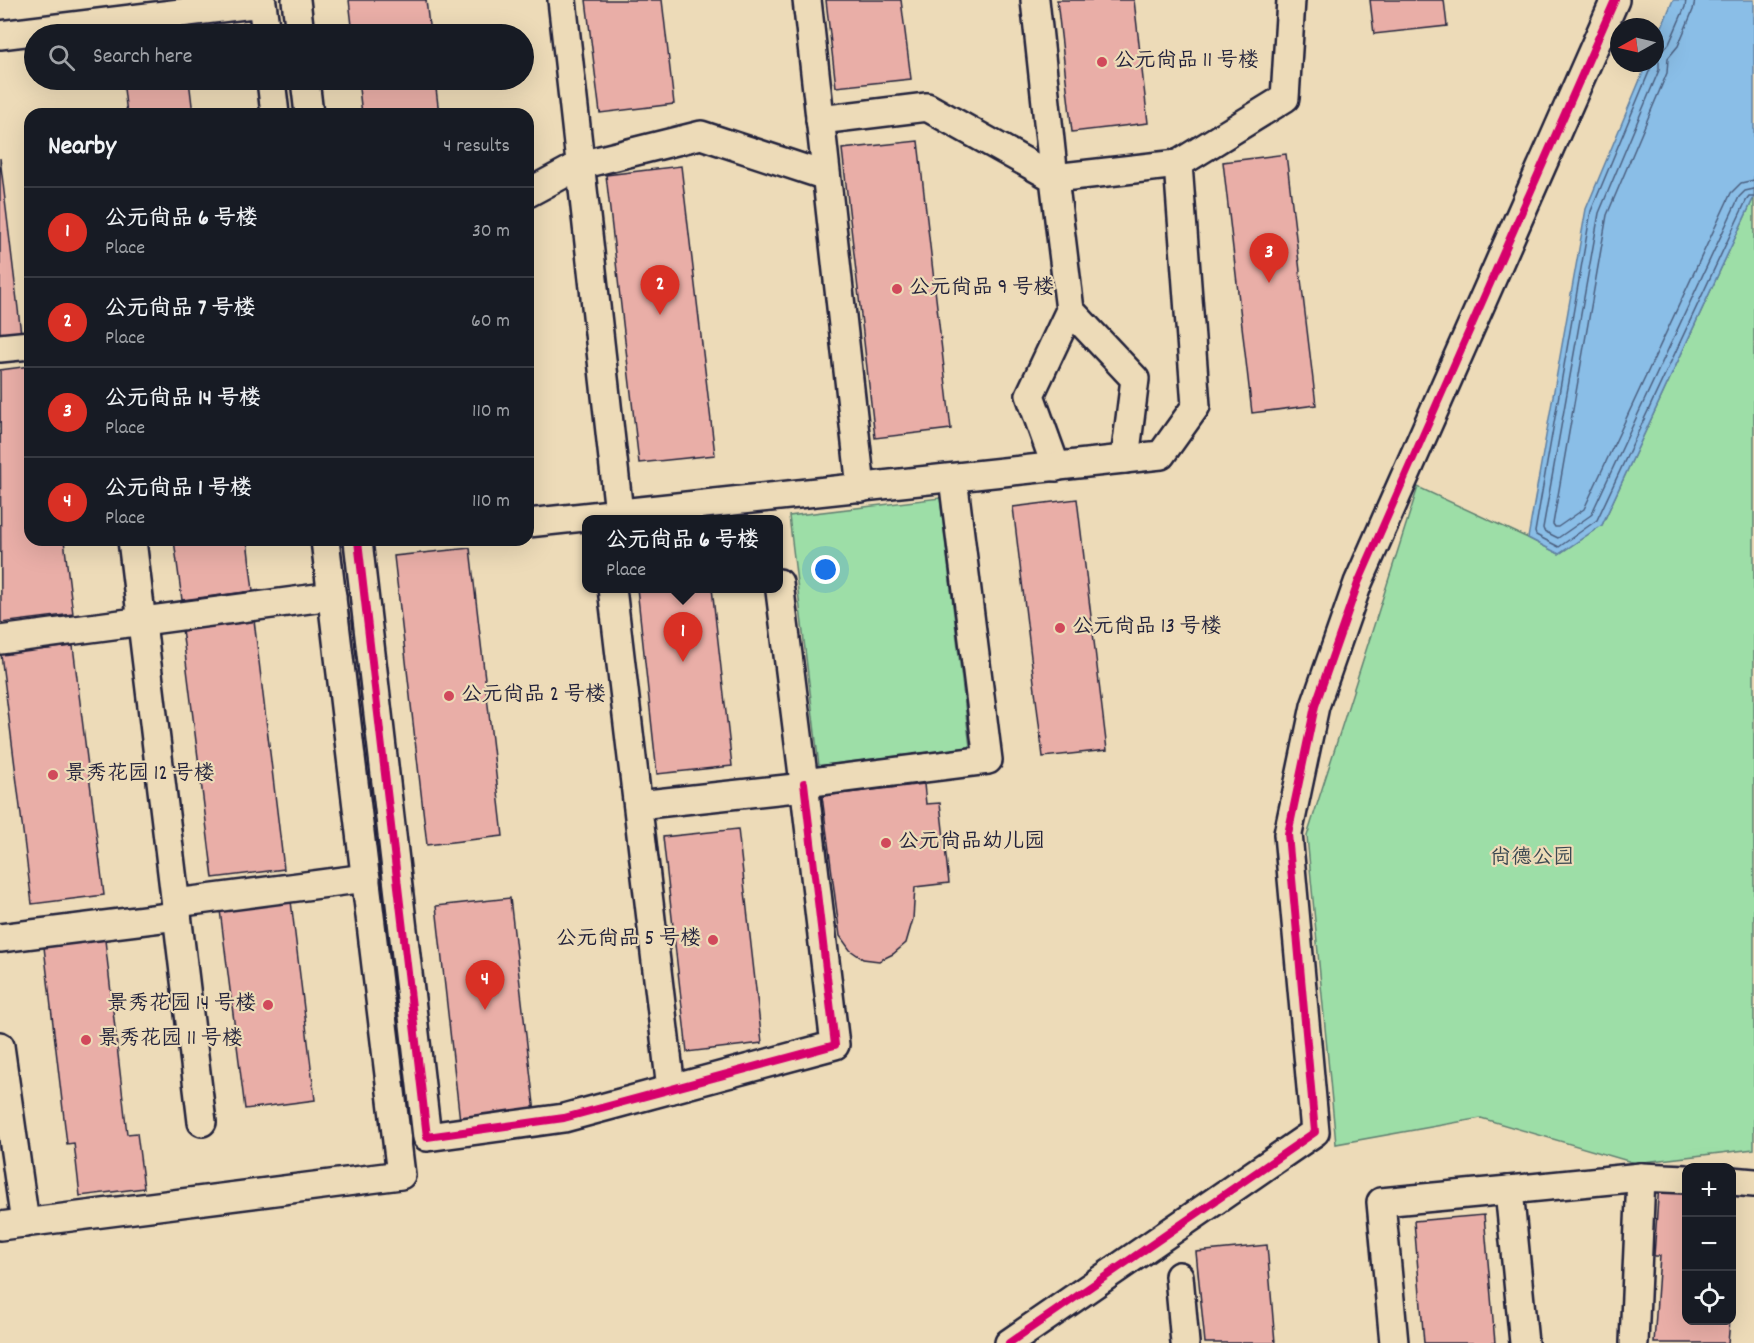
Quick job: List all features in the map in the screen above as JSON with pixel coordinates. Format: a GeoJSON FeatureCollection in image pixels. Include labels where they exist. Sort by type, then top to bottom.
{"type":"FeatureCollection","features":[{"type":"Feature","properties":{"kind":"street"},"geometry":{"type":"LineString","coordinates":[[296,0],[299,24]]}},
{"type":"Feature","properties":{"kind":"street"},"geometry":{"type":"LineString","coordinates":[[562,0],[580,165],[609,515]]}},
{"type":"Feature","properties":{"kind":"street"},"geometry":{"type":"LineString","coordinates":[[807,0],[861,488]]}},
{"type":"Feature","properties":{"kind":"street"},"geometry":{"type":"LineString","coordinates":[[1035,0],[1070,310],[1030,395],[1056,467]]}},
{"type":"Feature","properties":{"kind":"street"},"geometry":{"type":"LineString","coordinates":[[820,120],[927,107],[1054,178],[1178,164],[1285,98],[1291,0]]}},
{"type":"Feature","properties":{"kind":"street"},"geometry":{"type":"LineString","coordinates":[[1010,1343],[1315,1132],[1288,834],[1315,706],[1359,582],[1615,0]]}},
{"type":"Feature","properties":{"kind":"street"},"geometry":{"type":"LineString","coordinates":[[90,24],[262,3],[265,24]]}},
{"type":"Feature","properties":{"kind":"street"},"geometry":{"type":"LineString","coordinates":[[0,35],[24,32]]}},
{"type":"Feature","properties":{"kind":"street"},"geometry":{"type":"LineString","coordinates":[[272,90],[274,108]]}},
{"type":"Feature","properties":{"kind":"street"},"geometry":{"type":"LineString","coordinates":[[306,90],[308,108]]}},
{"type":"Feature","properties":{"kind":"street"},"geometry":{"type":"LineString","coordinates":[[534,190],[580,165],[700,135],[826,176]]}},
{"type":"Feature","properties":{"kind":"street"},"geometry":{"type":"LineString","coordinates":[[629,515],[770,508],[861,488],[1161,456],[1196,406],[1178,164]]}},
{"type":"Feature","properties":{"kind":"street"},"geometry":{"type":"LineString","coordinates":[[1070,310],[1135,379],[1125,459]]}},
{"type":"Feature","properties":{"kind":"street"},"geometry":{"type":"LineString","coordinates":[[0,348],[24,346]]}},
{"type":"Feature","properties":{"kind":"street"},"geometry":{"type":"LineString","coordinates":[[638,806],[988,760],[953,478]]}},
{"type":"Feature","properties":{"kind":"street"},"geometry":{"type":"LineString","coordinates":[[534,522],[582,518]]}},
{"type":"Feature","properties":{"kind":"street"},"geometry":{"type":"LineString","coordinates":[[133,546],[202,1122]]}},
{"type":"Feature","properties":{"kind":"street"},"geometry":{"type":"LineString","coordinates":[[0,1047],[12,1224],[400,1175],[326,546]]}},
{"type":"Feature","properties":{"kind":"street"},"geometry":{"type":"LineString","coordinates":[[363,546],[427,1137],[564,1118],[835,1045],[780,593]]}},
{"type":"Feature","properties":{"kind":"street"},"geometry":{"type":"LineString","coordinates":[[613,593],[671,1089]]}},
{"type":"Feature","properties":{"kind":"street"},"geometry":{"type":"LineString","coordinates":[[0,640],[332,596]]}},
{"type":"Feature","properties":{"kind":"street"},"geometry":{"type":"LineString","coordinates":[[0,938],[366,878]]}},
{"type":"Feature","properties":{"kind":"street"},"geometry":{"type":"LineString","coordinates":[[1634,1343],[1641,1177]]}},
{"type":"Feature","properties":{"kind":"street"},"geometry":{"type":"LineString","coordinates":[[1394,1343],[1381,1202],[1641,1177],[1682,1179]]}},
{"type":"Feature","properties":{"kind":"street"},"geometry":{"type":"LineString","coordinates":[[1736,1181],[1754,1183]]}},
{"type":"Feature","properties":{"kind":"street"},"geometry":{"type":"LineString","coordinates":[[1509,1190],[1524,1343]]}},
{"type":"Feature","properties":{"kind":"street"},"geometry":{"type":"LineString","coordinates":[[1179,1276],[1185,1343]]}},
{"type":"Feature","properties":{"kind":"green space","name":"尚德公园"},"geometry":{"type":"Polygon","coordinates":[[[1754,197],[1754,1149],[1635,1163],[1481,1118],[1336,1144],[1307,836],[1418,487],[1559,554],[1602,525],[1754,197]]]}},
{"type":"Feature","properties":{"kind":"green space"},"geometry":{"type":"Polygon","coordinates":[[[940,498],[970,747],[819,766],[789,516],[940,498]]]}},
{"type":"Feature","properties":{"kind":"water"},"geometry":{"type":"Polygon","coordinates":[[[1673,0],[1754,0],[1754,197],[1602,525],[1559,554],[1528,538],[1586,209],[1643,72],[1664,72],[1664,22],[1673,0]]]}},
{"type":"Feature","properties":{"kind":"building"},"geometry":{"type":"Polygon","coordinates":[[[349,0],[426,0],[429,24],[352,24],[349,0]]]}},
{"type":"Feature","properties":{"kind":"building"},"geometry":{"type":"Polygon","coordinates":[[[586,0],[662,0],[674,104],[600,113],[586,0]]]}},
{"type":"Feature","properties":{"kind":"building"},"geometry":{"type":"Polygon","coordinates":[[[826,0],[901,0],[911,79],[836,87],[826,0]]]}},
{"type":"Feature","properties":{"kind":"building","name":"公元尚品 11 号楼"},"geometry":{"type":"Polygon","coordinates":[[[1057,0],[1134,0],[1148,123],[1072,132],[1057,0]]]}},
{"type":"Feature","properties":{"kind":"building"},"geometry":{"type":"Polygon","coordinates":[[[1370,0],[1444,0],[1447,26],[1374,34],[1370,0]]]}},
{"type":"Feature","properties":{"kind":"building"},"geometry":{"type":"Polygon","coordinates":[[[124,90],[190,90],[192,108],[126,108],[124,90]]]}},
{"type":"Feature","properties":{"kind":"building"},"geometry":{"type":"Polygon","coordinates":[[[359,90],[436,90],[438,108],[361,108],[359,90]]]}},
{"type":"Feature","properties":{"kind":"building","name":"公元尚品 9 号楼"},"geometry":{"type":"Polygon","coordinates":[[[918,141],[951,429],[875,438],[842,149],[918,141]]]}},
{"type":"Feature","properties":{"kind":"building"},"geometry":{"type":"Polygon","coordinates":[[[1286,154],[1316,405],[1252,413],[1223,162],[1286,154]]]}},
{"type":"Feature","properties":{"kind":"building"},"geometry":{"type":"Polygon","coordinates":[[[0,158],[21,334],[0,337],[0,158]]]}},
{"type":"Feature","properties":{"kind":"building"},"geometry":{"type":"Polygon","coordinates":[[[681,166],[715,455],[639,463],[606,175],[681,166]]]}},
{"type":"Feature","properties":{"kind":"building"},"geometry":{"type":"Polygon","coordinates":[[[24,367],[24,546],[65,546],[73,614],[1,623],[0,370],[24,367]]]}},
{"type":"Feature","properties":{"kind":"building","name":"公元尚品 13 号楼"},"geometry":{"type":"Polygon","coordinates":[[[1077,499],[1107,750],[1043,757],[1013,507],[1077,499]]]}},
{"type":"Feature","properties":{"kind":"building"},"geometry":{"type":"Polygon","coordinates":[[[175,546],[248,546],[253,591],[182,600],[175,546]]]}},
{"type":"Feature","properties":{"kind":"building","name":"公元尚品 2 号楼"},"geometry":{"type":"Polygon","coordinates":[[[470,548],[503,836],[427,845],[394,556],[470,548]]]}},
{"type":"Feature","properties":{"kind":"building"},"geometry":{"type":"Polygon","coordinates":[[[638,593],[713,593],[732,766],[657,774],[638,593]]]}},
{"type":"Feature","properties":{"kind":"building"},"geometry":{"type":"Polygon","coordinates":[[[254,620],[284,869],[213,878],[182,629],[254,620]]]}},
{"type":"Feature","properties":{"kind":"building","name":"景秀花园 12 号楼"},"geometry":{"type":"Polygon","coordinates":[[[73,646],[104,895],[32,904],[1,654],[73,646]]]}},
{"type":"Feature","properties":{"kind":"building","name":"公元尚品幼儿园"},"geometry":{"type":"Polygon","coordinates":[[[924,784],[926,804],[940,803],[949,883],[915,887],[913,919],[906,943],[893,954],[879,961],[863,959],[850,950],[840,936],[822,796],[924,784]]]}},
{"type":"Feature","properties":{"kind":"building","name":"公元尚品 5 号楼"},"geometry":{"type":"Polygon","coordinates":[[[738,829],[762,1043],[687,1052],[663,837],[738,829]]]}},
{"type":"Feature","properties":{"kind":"building"},"geometry":{"type":"Polygon","coordinates":[[[510,898],[535,1113],[460,1121],[436,906],[510,898]]]}},
{"type":"Feature","properties":{"kind":"building","name":"景秀花园 14 号楼"},"geometry":{"type":"Polygon","coordinates":[[[291,901],[315,1100],[245,1109],[220,910],[291,901]]]}},
{"type":"Feature","properties":{"kind":"building","name":"景秀花园 11 号楼"},"geometry":{"type":"Polygon","coordinates":[[[105,940],[127,1134],[137,1133],[144,1188],[80,1196],[74,1143],[67,1144],[44,947],[105,940]]]}},
{"type":"Feature","properties":{"kind":"building"},"geometry":{"type":"Polygon","coordinates":[[[1659,1184],[1682,1186],[1682,1325],[1730,1325],[1728,1343],[1654,1343],[1660,1256],[1654,1256],[1659,1184]]]}},
{"type":"Feature","properties":{"kind":"building"},"geometry":{"type":"Polygon","coordinates":[[[1484,1215],[1495,1343],[1424,1343],[1414,1221],[1484,1215]]]}},
{"type":"Feature","properties":{"kind":"building"},"geometry":{"type":"Polygon","coordinates":[[[1267,1245],[1275,1343],[1205,1343],[1196,1252],[1267,1245]]]}},
{"type":"Feature","properties":{"kind":"cycle path"},"geometry":{"type":"LineString","coordinates":[[1009,1343],[1315,1132],[1288,834],[1315,706],[1358,583],[1615,0]]}},
{"type":"Feature","properties":{"kind":"cycle path"},"geometry":{"type":"LineString","coordinates":[[359,546],[427,1137],[564,1118],[835,1045],[804,783]]}},
{"type":"Feature","properties":{"kind":"place","name":"公元尚品 11 号楼"},"geometry":{"type":"Point","coordinates":[1102,62]}},
{"type":"Feature","properties":{"kind":"place","name":"公元尚品 14 号楼"},"geometry":{"type":"Point","coordinates":[1269,283]}},
{"type":"Feature","properties":{"kind":"place","name":"公元尚品 9 号楼"},"geometry":{"type":"Point","coordinates":[897,289]}},
{"type":"Feature","properties":{"kind":"place","name":"公元尚品 7 号楼"},"geometry":{"type":"Point","coordinates":[660,315]}},
{"type":"Feature","properties":{"kind":"place","name":"公元尚品 13 号楼"},"geometry":{"type":"Point","coordinates":[1060,628]}},
{"type":"Feature","properties":{"kind":"place","name":"公元尚品 6 号楼"},"geometry":{"type":"Point","coordinates":[683,662]}},
{"type":"Feature","properties":{"kind":"place","name":"公元尚品 2 号楼"},"geometry":{"type":"Point","coordinates":[449,696]}},
{"type":"Feature","properties":{"kind":"place","name":"景秀花园 12 号楼"},"geometry":{"type":"Point","coordinates":[53,775]}},
{"type":"Feature","properties":{"kind":"place","name":"公元尚品幼儿园"},"geometry":{"type":"Point","coordinates":[886,843]}},
{"type":"Feature","properties":{"kind":"place","name":"公元尚品 5 号楼"},"geometry":{"type":"Point","coordinates":[713,940]}},
{"type":"Feature","properties":{"kind":"place","name":"景秀花园 14 号楼"},"geometry":{"type":"Point","coordinates":[268,1005]}},
{"type":"Feature","properties":{"kind":"place","name":"公元尚品 1 号楼"},"geometry":{"type":"Point","coordinates":[485,1010]}},
{"type":"Feature","properties":{"kind":"place","name":"景秀花园 11 号楼"},"geometry":{"type":"Point","coordinates":[86,1040]}}]}
